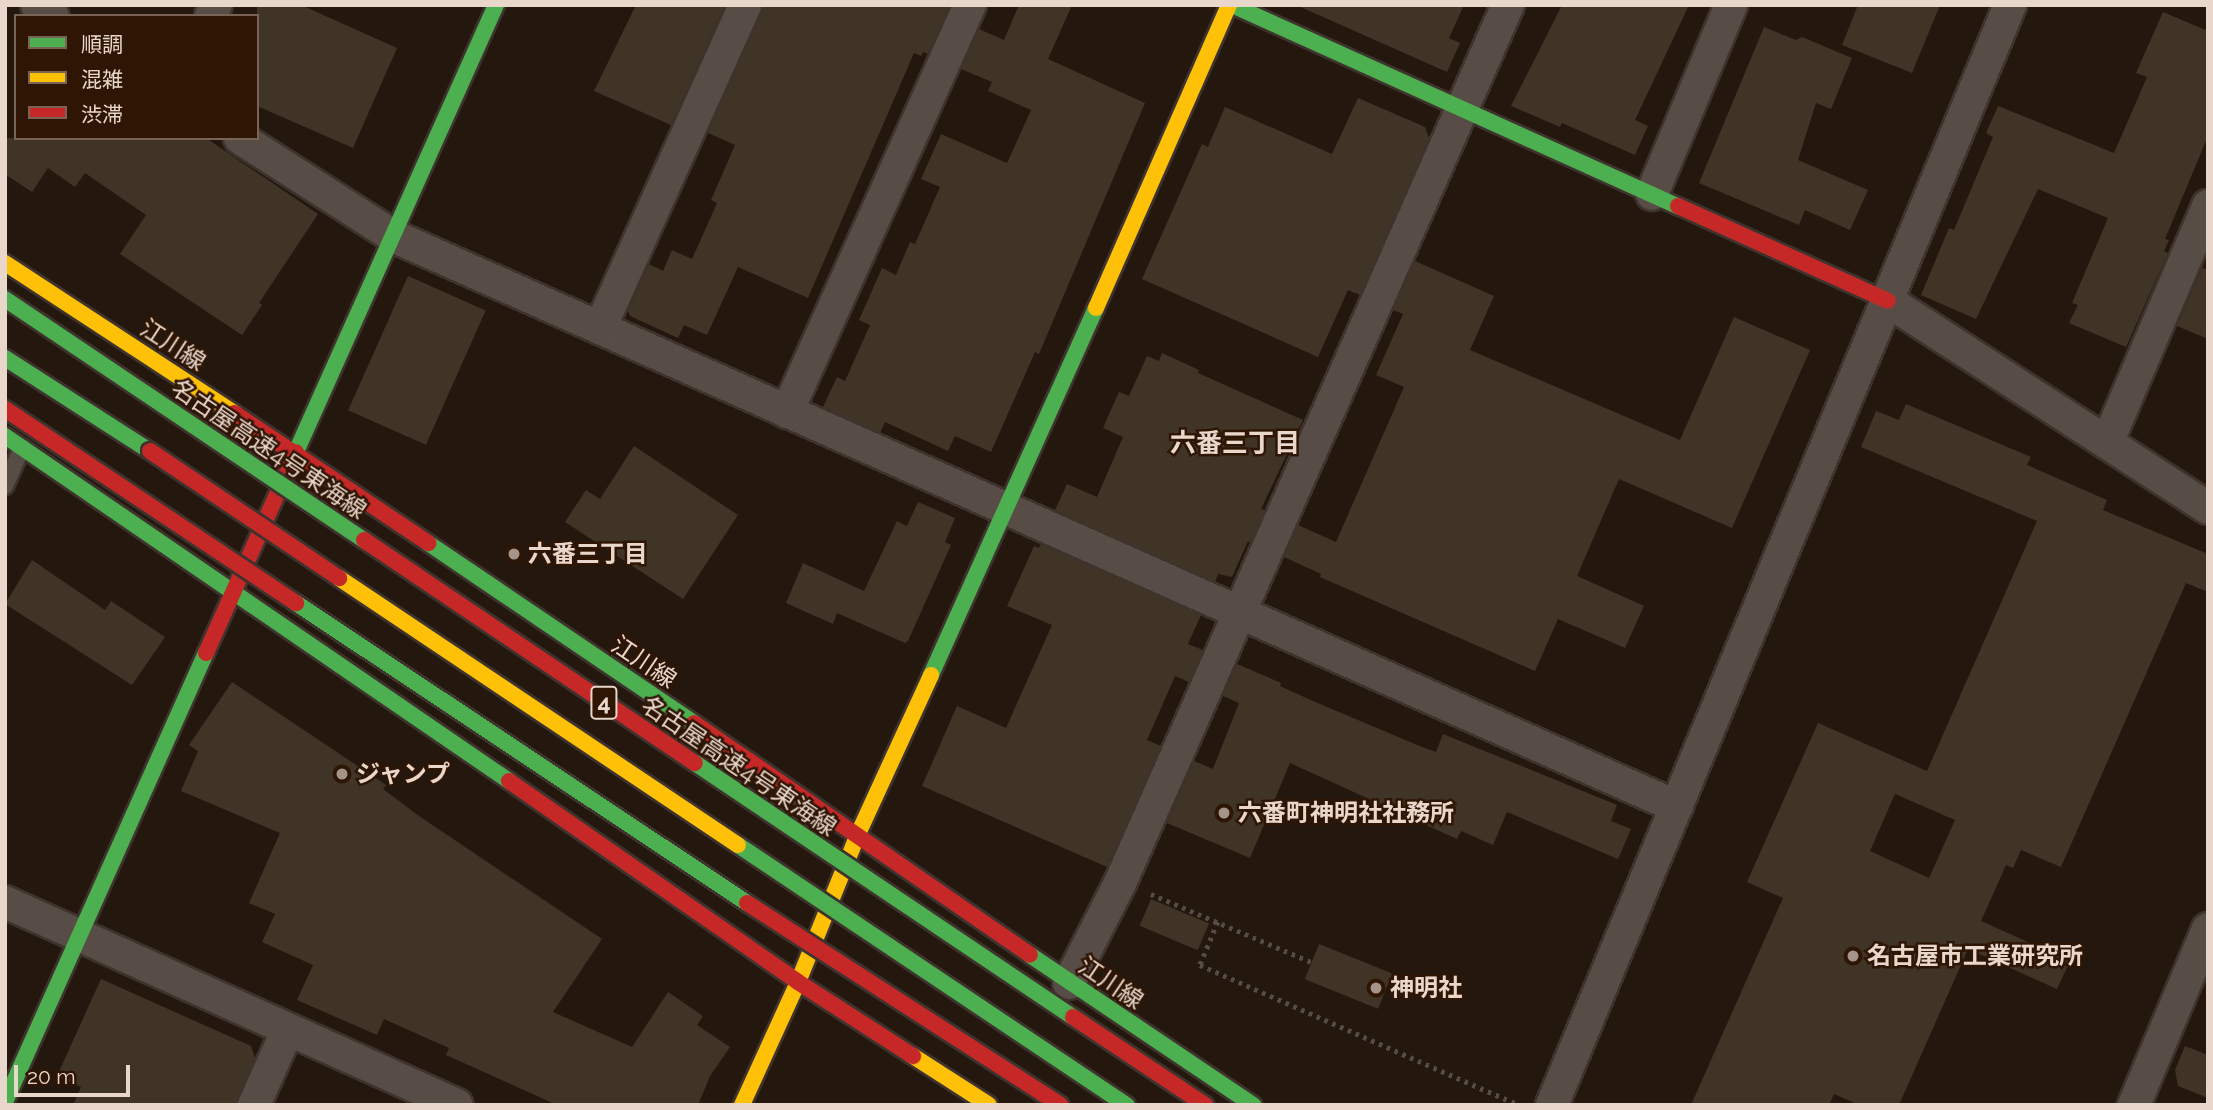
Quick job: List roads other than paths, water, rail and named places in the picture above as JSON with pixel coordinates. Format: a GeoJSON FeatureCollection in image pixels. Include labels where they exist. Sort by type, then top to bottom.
{"type":"FeatureCollection","features":[{"type":"Feature","properties":{"kind":"main road"},"geometry":{"type":"LineString","coordinates":[[5,1102],[496,5]]}},
{"type":"Feature","properties":{"kind":"main road"},"geometry":{"type":"LineString","coordinates":[[742,1105],[798,982],[858,834],[1007,510],[1231,5],[1888,301]]}},
{"type":"Feature","properties":{"kind":"main road","name":"江川線"},"geometry":{"type":"LineString","coordinates":[[5,262],[294,452],[858,834],[1069,984],[1253,1105]]}},
{"type":"Feature","properties":{"kind":"main road","name":"名古屋高速4号東海線"},"geometry":{"type":"LineString","coordinates":[[5,299],[1205,1105]]}},
{"type":"Feature","properties":{"kind":"main road"},"geometry":{"type":"LineString","coordinates":[[5,358],[677,802],[1127,1105]]}},
{"type":"Feature","properties":{"kind":"main road"},"geometry":{"type":"LineString","coordinates":[[5,409],[752,906],[1060,1105]]}},
{"type":"Feature","properties":{"kind":"main road"},"geometry":{"type":"LineString","coordinates":[[5,436],[233,590],[798,982],[989,1105]]}},
{"type":"Feature","properties":{"kind":"street"},"geometry":{"type":"LineString","coordinates":[[600,328],[745,5]]}},
{"type":"Feature","properties":{"kind":"street"},"geometry":{"type":"LineString","coordinates":[[788,412],[970,5]]}},
{"type":"Feature","properties":{"kind":"street"},"geometry":{"type":"LineString","coordinates":[[1069,984],[1121,881],[1508,5]]}},
{"type":"Feature","properties":{"kind":"street"},"geometry":{"type":"LineString","coordinates":[[1652,194],[1731,5]]}},
{"type":"Feature","properties":{"kind":"street"},"geometry":{"type":"LineString","coordinates":[[1552,1105],[2010,5]]}},
{"type":"Feature","properties":{"kind":"street"},"geometry":{"type":"LineString","coordinates":[[243,140],[393,236],[1677,807]]}},
{"type":"Feature","properties":{"kind":"street"},"geometry":{"type":"LineString","coordinates":[[2107,443],[2208,206]]}},
{"type":"Feature","properties":{"kind":"street"},"geometry":{"type":"LineString","coordinates":[[1888,301],[2208,508]]}},
{"type":"Feature","properties":{"kind":"street"},"geometry":{"type":"LineString","coordinates":[[5,902],[457,1105]]}},
{"type":"Feature","properties":{"kind":"street"},"geometry":{"type":"LineString","coordinates":[[2144,1102],[2208,929]]}},
{"type":"Feature","properties":{"kind":"street"},"geometry":{"type":"LineString","coordinates":[[254,1105],[288,1029]]}},
{"type":"Feature","properties":{"kind":"lane"},"geometry":{"type":"LineString","coordinates":[[5,486],[22,448]]}},
{"type":"Feature","properties":{"kind":"place","name":"六番三丁目"},"geometry":{"type":"Point","coordinates":[514,554]}},
{"type":"Feature","properties":{"kind":"place","name":"ジャンプ"},"geometry":{"type":"Point","coordinates":[342,774]}},
{"type":"Feature","properties":{"kind":"place","name":"六番町神明社社務所"},"geometry":{"type":"Point","coordinates":[1224,813]}},
{"type":"Feature","properties":{"kind":"place","name":"名古屋市工業研究所"},"geometry":{"type":"Point","coordinates":[1853,956]}},
{"type":"Feature","properties":{"kind":"place","name":"神明社"},"geometry":{"type":"Point","coordinates":[1376,988]}},
{"type":"Feature","properties":{"kind":"district","name":"六番三丁目"},"geometry":{"type":"Point","coordinates":[1235,444]}}]}
